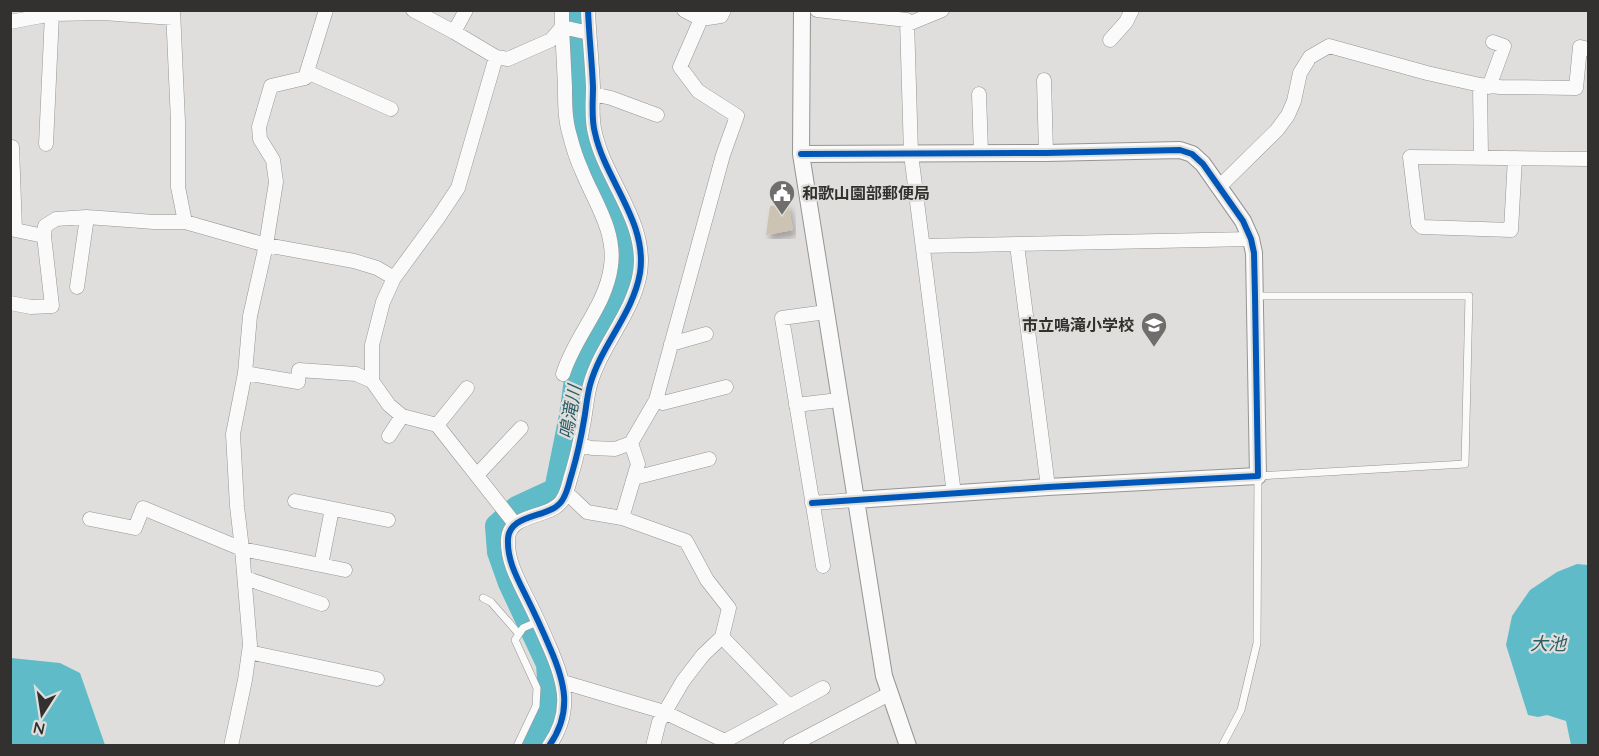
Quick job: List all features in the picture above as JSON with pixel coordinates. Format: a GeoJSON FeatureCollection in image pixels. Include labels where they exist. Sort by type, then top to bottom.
{"type":"FeatureCollection","features":[{"type":"Feature","properties":{"kind":"street"},"geometry":{"type":"LineString","coordinates":[[231,746],[250,645],[243,549],[237,506],[234,434],[245,373],[250,316],[266,245],[276,182],[273,160],[260,139],[259,127],[271,86],[305,78],[326,10]]}},
{"type":"Feature","properties":{"kind":"street"},"geometry":{"type":"LineString","coordinates":[[413,10],[496,57],[508,59],[551,40],[565,28]]}},
{"type":"Feature","properties":{"kind":"street"},"geometry":{"type":"LineString","coordinates":[[454,32],[466,10]]}},
{"type":"Feature","properties":{"kind":"street"},"geometry":{"type":"LineString","coordinates":[[562,10],[565,28],[566,120],[581,171],[605,221],[611,245],[612,262],[609,282],[603,297],[573,350],[564,374]]}},
{"type":"Feature","properties":{"kind":"street"},"geometry":{"type":"LineString","coordinates":[[510,517],[552,509],[561,503],[567,494],[590,384],[604,348],[630,306],[639,273],[638,239],[628,209],[603,159],[594,131],[593,94],[586,32],[588,10]]}},
{"type":"Feature","properties":{"kind":"street"},"geometry":{"type":"LineString","coordinates":[[684,10],[701,19],[721,16],[724,10]]}},
{"type":"Feature","properties":{"kind":"street"},"geometry":{"type":"LineString","coordinates":[[802,10],[801,154],[884,676],[908,746]]}},
{"type":"Feature","properties":{"kind":"street"},"geometry":{"type":"LineString","coordinates":[[818,10],[907,20],[911,154],[954,494]]}},
{"type":"Feature","properties":{"kind":"street"},"geometry":{"type":"LineString","coordinates":[[908,24],[942,10]]}},
{"type":"Feature","properties":{"kind":"street"},"geometry":{"type":"LineString","coordinates":[[1110,40],[1126,22],[1132,10]]}},
{"type":"Feature","properties":{"kind":"street"},"geometry":{"type":"LineString","coordinates":[[10,22],[30,14],[173,14],[178,122],[178,188],[185,222]]}},
{"type":"Feature","properties":{"kind":"street"},"geometry":{"type":"LineString","coordinates":[[46,144],[52,14]]}},
{"type":"Feature","properties":{"kind":"street"},"geometry":{"type":"LineString","coordinates":[[579,445],[615,449],[631,443],[656,400],[723,154],[737,116],[698,91],[680,67],[701,19]]}},
{"type":"Feature","properties":{"kind":"street"},"geometry":{"type":"LineString","coordinates":[[565,28],[586,32]]}},
{"type":"Feature","properties":{"kind":"street"},"geometry":{"type":"LineString","coordinates":[[1481,157],[1485,86],[1504,46],[1492,42]]}},
{"type":"Feature","properties":{"kind":"street"},"geometry":{"type":"LineString","coordinates":[[1219,187],[1277,130],[1288,115],[1294,101],[1300,73],[1310,57],[1329,46],[1427,73],[1485,86],[1582,88],[1580,47],[1588,49]]}},
{"type":"Feature","properties":{"kind":"street"},"geometry":{"type":"LineString","coordinates":[[372,381],[372,345],[383,302],[394,278],[458,188],[496,57]]}},
{"type":"Feature","properties":{"kind":"street"},"geometry":{"type":"LineString","coordinates":[[306,72],[391,109]]}},
{"type":"Feature","properties":{"kind":"street"},"geometry":{"type":"LineString","coordinates":[[1044,80],[1046,153]]}},
{"type":"Feature","properties":{"kind":"street"},"geometry":{"type":"LineString","coordinates":[[593,94],[619,100],[657,116]]}},
{"type":"Feature","properties":{"kind":"street"},"geometry":{"type":"LineString","coordinates":[[979,94],[981,153]]}},
{"type":"Feature","properties":{"kind":"street"},"geometry":{"type":"LineString","coordinates":[[12,147],[15,230],[44,236]]}},
{"type":"Feature","properties":{"kind":"street"},"geometry":{"type":"LineString","coordinates":[[801,154],[1180,150],[1192,154],[1203,164],[1243,220],[1254,253],[1257,476],[812,503]]}},
{"type":"Feature","properties":{"kind":"street"},"geometry":{"type":"LineString","coordinates":[[1515,158],[1511,230],[1422,227],[1418,223],[1410,157],[1481,157],[1588,159]]}},
{"type":"Feature","properties":{"kind":"street"},"geometry":{"type":"LineString","coordinates":[[77,287],[87,217]]}},
{"type":"Feature","properties":{"kind":"street"},"geometry":{"type":"LineString","coordinates":[[10,303],[31,307],[52,306],[44,236],[45,226],[56,219],[87,217],[185,222],[266,245],[354,261],[377,268],[394,278]]}},
{"type":"Feature","properties":{"kind":"street"},"geometry":{"type":"LineString","coordinates":[[923,246],[1251,239]]}},
{"type":"Feature","properties":{"kind":"street"},"geometry":{"type":"LineString","coordinates":[[1017,244],[1048,487]]}},
{"type":"Feature","properties":{"kind":"street"},"geometry":{"type":"LineString","coordinates":[[823,566],[782,318],[826,312]]}},
{"type":"Feature","properties":{"kind":"street"},"geometry":{"type":"LineString","coordinates":[[671,344],[706,334]]}},
{"type":"Feature","properties":{"kind":"street"},"geometry":{"type":"LineString","coordinates":[[245,373],[298,382],[299,370],[356,374],[372,381],[388,405],[402,416],[437,425],[510,517],[508,539],[511,566],[563,682],[565,696],[562,720],[549,746]]}},
{"type":"Feature","properties":{"kind":"street"},"geometry":{"type":"LineString","coordinates":[[656,400],[663,403],[726,387]]}},
{"type":"Feature","properties":{"kind":"street"},"geometry":{"type":"LineString","coordinates":[[437,425],[467,388]]}},
{"type":"Feature","properties":{"kind":"street"},"geometry":{"type":"LineString","coordinates":[[796,405],[839,400]]}},
{"type":"Feature","properties":{"kind":"street"},"geometry":{"type":"LineString","coordinates":[[389,436],[402,416]]}},
{"type":"Feature","properties":{"kind":"street"},"geometry":{"type":"LineString","coordinates":[[477,475],[521,428]]}},
{"type":"Feature","properties":{"kind":"street"},"geometry":{"type":"LineString","coordinates":[[622,518],[638,464],[631,443]]}},
{"type":"Feature","properties":{"kind":"street"},"geometry":{"type":"LineString","coordinates":[[634,478],[709,459]]}},
{"type":"Feature","properties":{"kind":"street"},"geometry":{"type":"LineString","coordinates":[[567,494],[587,512],[622,518],[686,541],[707,580],[729,608],[722,637],[703,655],[683,681],[659,722],[653,746]]}},
{"type":"Feature","properties":{"kind":"street"},"geometry":{"type":"LineString","coordinates":[[295,501],[388,520]]}},
{"type":"Feature","properties":{"kind":"street"},"geometry":{"type":"LineString","coordinates":[[90,519],[135,528],[143,508],[243,549],[345,570]]}},
{"type":"Feature","properties":{"kind":"street"},"geometry":{"type":"LineString","coordinates":[[321,565],[332,508]]}},
{"type":"Feature","properties":{"kind":"street"},"geometry":{"type":"LineString","coordinates":[[245,578],[322,604]]}},
{"type":"Feature","properties":{"kind":"street"},"geometry":{"type":"LineString","coordinates":[[722,637],[789,706]]}},
{"type":"Feature","properties":{"kind":"street"},"geometry":{"type":"LineString","coordinates":[[249,652],[377,679]]}},
{"type":"Feature","properties":{"kind":"street"},"geometry":{"type":"LineString","coordinates":[[563,682],[664,712],[725,741],[823,688]]}},
{"type":"Feature","properties":{"kind":"street"},"geometry":{"type":"LineString","coordinates":[[790,746],[889,694]]}},
{"type":"Feature","properties":{"kind":"lane"},"geometry":{"type":"LineString","coordinates":[[1222,746],[1241,710],[1257,643],[1257,476],[1465,464],[1469,296],[1255,296]]}},
{"type":"Feature","properties":{"kind":"lane"},"geometry":{"type":"LineString","coordinates":[[483,598],[491,602],[521,631]]}},
{"type":"Feature","properties":{"kind":"lane"},"geometry":{"type":"LineString","coordinates":[[517,746],[536,706],[537,688],[515,640],[521,631],[537,622]]}},
{"type":"Feature","properties":{"kind":"water","name":"大池"},"geometry":{"type":"Polygon","coordinates":[[[1577,564],[1588,565],[1588,745],[1571,745],[1566,721],[1547,715],[1538,717],[1528,715],[1506,645],[1512,616],[1530,590],[1557,572],[1577,564]]]}},
{"type":"Feature","properties":{"kind":"water"},"geometry":{"type":"Polygon","coordinates":[[[11,658],[60,663],[80,673],[105,745],[11,745],[11,658]]]}},
{"type":"Feature","properties":{"kind":"building"},"geometry":{"type":"Polygon","coordinates":[[[788,203],[793,230],[766,235],[770,206],[788,203]]]}},
{"type":"Feature","properties":{"kind":"waterway","name":"鳴滝川"},"geometry":{"type":"LineString","coordinates":[[531,746],[551,706],[548,664],[510,583],[499,552],[497,526],[517,508],[556,490],[571,416],[577,372],[619,284],[622,261],[622,232],[585,146],[579,95],[574,10]]}},
{"type":"Feature","properties":{"kind":"cycle path"},"geometry":{"type":"LineString","coordinates":[[549,746],[557,733],[564,709],[563,685],[550,648],[518,581],[509,554],[508,539],[510,530],[516,524],[550,510],[558,505],[565,496],[579,447],[590,385],[595,370],[631,302],[640,273],[641,254],[638,236],[607,168],[594,128],[588,10]]}},
{"type":"Feature","properties":{"kind":"cycle path"},"geometry":{"type":"LineString","coordinates":[[801,154],[1180,150],[1192,154],[1203,164],[1243,221],[1254,253],[1258,476],[812,503]]}},
{"type":"Feature","properties":{"kind":"place","name":"和歌山園部郵便局"},"geometry":{"type":"Point","coordinates":[782,216]}},
{"type":"Feature","properties":{"kind":"place","name":"市立鳴滝小学校"},"geometry":{"type":"Point","coordinates":[1154,348]}}]}
